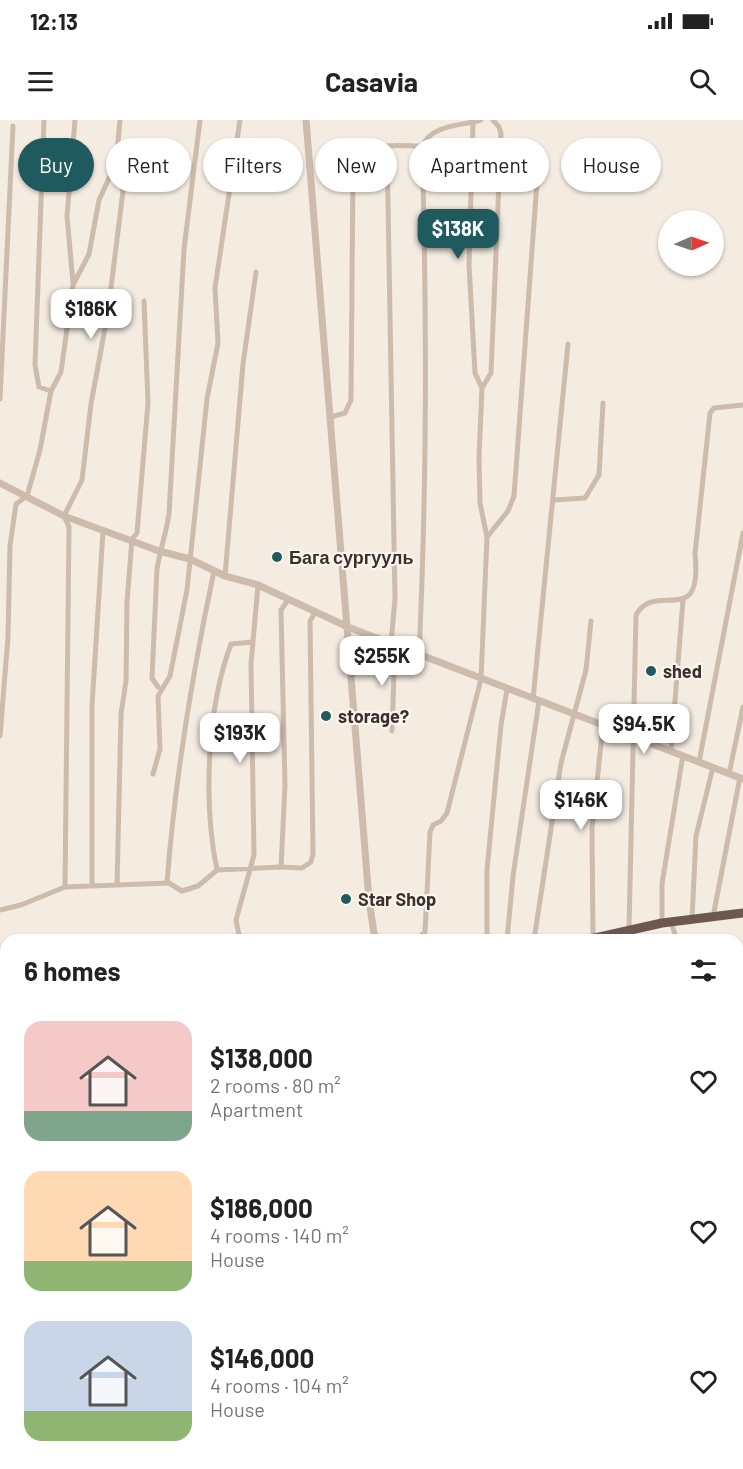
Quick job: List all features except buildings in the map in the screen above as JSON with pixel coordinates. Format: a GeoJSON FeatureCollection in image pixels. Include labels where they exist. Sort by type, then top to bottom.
{"type":"FeatureCollection","features":[{"type":"Feature","properties":{"kind":"highway"},"geometry":{"type":"LineString","coordinates":[[611,934],[666,922],[743,913]]}},
{"type":"Feature","properties":{"kind":"street"},"geometry":{"type":"LineString","coordinates":[[44,120],[35,365],[39,387],[51,391]]}},
{"type":"Feature","properties":{"kind":"street"},"geometry":{"type":"LineString","coordinates":[[0,736],[8,637],[10,546],[16,504],[27,495],[40,450],[51,391],[61,372],[73,285],[67,216],[75,120]]}},
{"type":"Feature","properties":{"kind":"street"},"geometry":{"type":"LineString","coordinates":[[118,138],[120,120]]}},
{"type":"Feature","properties":{"kind":"street"},"geometry":{"type":"LineString","coordinates":[[158,687],[152,678],[159,551],[165,542],[169,514],[184,249],[200,120]]}},
{"type":"Feature","properties":{"kind":"street"},"geometry":{"type":"LineString","coordinates":[[153,774],[160,749],[158,696],[170,676],[185,606],[207,399],[218,343],[215,288],[240,120]]}},
{"type":"Feature","properties":{"kind":"street"},"geometry":{"type":"LineString","coordinates":[[306,120],[369,900],[374,934]]}},
{"type":"Feature","properties":{"kind":"street"},"geometry":{"type":"LineString","coordinates":[[427,138],[445,128],[481,120]]}},
{"type":"Feature","properties":{"kind":"street"},"geometry":{"type":"LineString","coordinates":[[482,388],[491,373],[494,307],[501,134],[493,120]]}},
{"type":"Feature","properties":{"kind":"street"},"geometry":{"type":"LineString","coordinates":[[423,934],[425,932],[430,832],[433,825],[441,821],[447,813],[482,679],[487,537],[479,483],[482,388],[475,373],[469,265],[473,123]]}},
{"type":"Feature","properties":{"kind":"street"},"geometry":{"type":"LineString","coordinates":[[0,399],[13,126]]}},
{"type":"Feature","properties":{"kind":"street"},"geometry":{"type":"LineString","coordinates":[[73,285],[89,254],[99,200],[106,185]]}},
{"type":"Feature","properties":{"kind":"street"},"geometry":{"type":"LineString","coordinates":[[64,516],[82,480],[91,404],[108,312],[123,192]]}},
{"type":"Feature","properties":{"kind":"street"},"geometry":{"type":"LineString","coordinates":[[331,417],[345,413],[351,400],[353,192]]}},
{"type":"Feature","properties":{"kind":"street"},"geometry":{"type":"LineString","coordinates":[[388,192],[395,598],[392,731]]}},
{"type":"Feature","properties":{"kind":"street"},"geometry":{"type":"LineString","coordinates":[[419,654],[424,549],[426,405],[423,192]]}},
{"type":"Feature","properties":{"kind":"street"},"geometry":{"type":"LineString","coordinates":[[487,537],[508,511],[514,496],[536,192]]}},
{"type":"Feature","properties":{"kind":"street"},"geometry":{"type":"LineString","coordinates":[[225,576],[243,364],[256,272]]}},
{"type":"Feature","properties":{"kind":"street"},"geometry":{"type":"LineString","coordinates":[[117,885],[121,714],[126,681],[127,602],[132,539],[137,533],[148,403],[144,301]]}},
{"type":"Feature","properties":{"kind":"street"},"geometry":{"type":"LineString","coordinates":[[508,934],[536,700],[568,344]]}},
{"type":"Feature","properties":{"kind":"street"},"geometry":{"type":"LineString","coordinates":[[555,500],[585,498],[599,475],[603,403]]}},
{"type":"Feature","properties":{"kind":"street"},"geometry":{"type":"LineString","coordinates":[[627,934],[636,615],[640,607],[649,602],[683,600],[690,594],[696,576],[695,554],[710,413],[714,408],[743,405]]}},
{"type":"Feature","properties":{"kind":"street"},"geometry":{"type":"LineString","coordinates":[[0,483],[64,516],[132,539],[159,551],[190,559],[225,576],[258,585],[348,627],[742,778],[713,917]]}},
{"type":"Feature","properties":{"kind":"street"},"geometry":{"type":"LineString","coordinates":[[64,516],[69,527],[65,887]]}},
{"type":"Feature","properties":{"kind":"street"},"geometry":{"type":"LineString","coordinates":[[92,885],[92,706],[103,531]]}},
{"type":"Feature","properties":{"kind":"street"},"geometry":{"type":"LineString","coordinates":[[699,762],[743,533]]}},
{"type":"Feature","properties":{"kind":"street"},"geometry":{"type":"LineString","coordinates":[[168,884],[177,776],[195,660],[213,571]]}},
{"type":"Feature","properties":{"kind":"street"},"geometry":{"type":"LineString","coordinates":[[239,934],[236,920],[254,855],[251,664],[258,585]]}},
{"type":"Feature","properties":{"kind":"street"},"geometry":{"type":"LineString","coordinates":[[280,867],[285,786],[281,610],[288,600]]}},
{"type":"Feature","properties":{"kind":"street"},"geometry":{"type":"LineString","coordinates":[[671,751],[683,600]]}},
{"type":"Feature","properties":{"kind":"street"},"geometry":{"type":"LineString","coordinates":[[0,910],[21,905],[65,887],[168,884],[182,891],[198,886],[217,870],[302,868],[311,862],[313,854],[310,621],[316,611]]}},
{"type":"Feature","properties":{"kind":"street"},"geometry":{"type":"LineString","coordinates":[[535,934],[561,763],[586,670],[591,621]]}},
{"type":"Feature","properties":{"kind":"street"},"geometry":{"type":"LineString","coordinates":[[217,870],[208,807],[220,674],[231,644],[253,642]]}},
{"type":"Feature","properties":{"kind":"street"},"geometry":{"type":"LineString","coordinates":[[487,934],[487,870],[501,725],[507,689]]}},
{"type":"Feature","properties":{"kind":"street"},"geometry":{"type":"LineString","coordinates":[[729,774],[743,707]]}},
{"type":"Feature","properties":{"kind":"street"},"geometry":{"type":"LineString","coordinates":[[589,934],[592,829],[603,725]]}},
{"type":"Feature","properties":{"kind":"street"},"geometry":{"type":"LineString","coordinates":[[673,934],[666,922],[663,884],[683,755]]}},
{"type":"Feature","properties":{"kind":"street"},"geometry":{"type":"LineString","coordinates":[[692,919],[696,836],[713,767]]}},
{"type":"Feature","properties":{"kind":"place","name":"Бага сургууль"},"geometry":{"type":"Point","coordinates":[277,557]}},
{"type":"Feature","properties":{"kind":"place","name":"shed"},"geometry":{"type":"Point","coordinates":[651,671]}},
{"type":"Feature","properties":{"kind":"place","name":"storage?"},"geometry":{"type":"Point","coordinates":[326,716]}},
{"type":"Feature","properties":{"kind":"place","name":"Star Shop"},"geometry":{"type":"Point","coordinates":[346,899]}}]}
